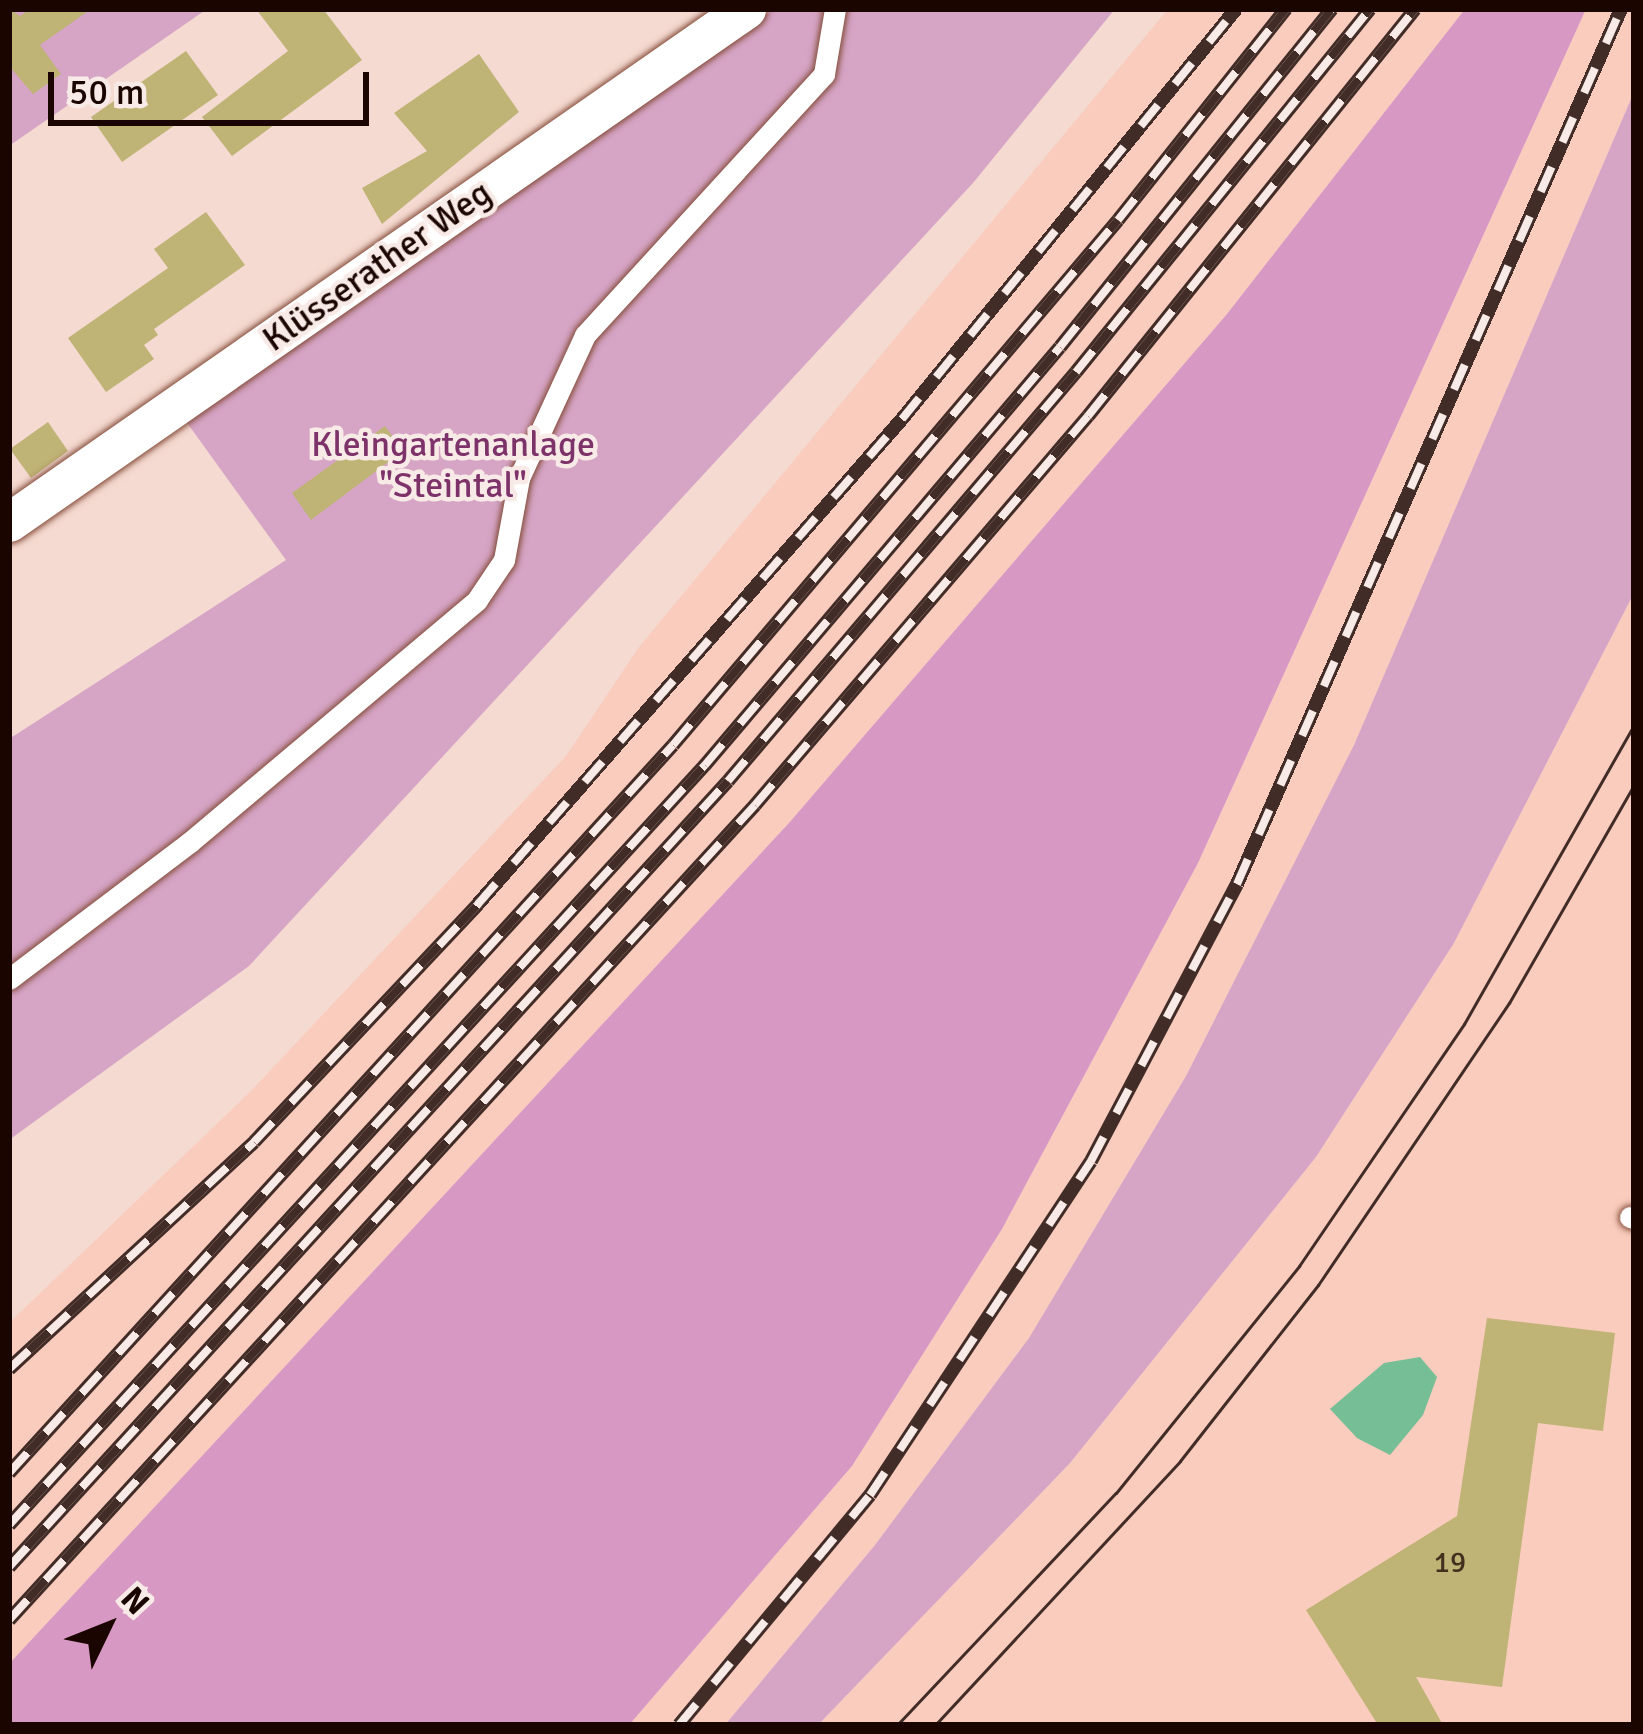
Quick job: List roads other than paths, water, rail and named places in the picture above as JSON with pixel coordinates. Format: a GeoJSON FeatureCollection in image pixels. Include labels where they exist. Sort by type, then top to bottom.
{"type":"FeatureCollection","features":[{"type":"Feature","properties":{"kind":"street","name":"Klüsserather Weg"},"geometry":{"type":"LineString","coordinates":[[9,523],[746,9]]}},
{"type":"Feature","properties":{"kind":"lane"},"geometry":{"type":"LineString","coordinates":[[9,980],[190,842],[477,600],[504,560],[519,478],[585,335],[824,74],[835,9]]}},
{"type":"Feature","properties":{"kind":"tram line"},"geometry":{"type":"LineString","coordinates":[[897,1725],[1116,1493],[1299,1266],[1464,1024],[1634,725]]}},
{"type":"Feature","properties":{"kind":"tram line"},"geometry":{"type":"LineString","coordinates":[[935,1725],[1180,1461],[1318,1285],[1509,1003],[1634,785]]}},
{"type":"Feature","properties":{"kind":"railway"},"geometry":{"type":"LineString","coordinates":[[9,1369],[254,1142],[478,904],[902,419],[1236,9]]}},
{"type":"Feature","properties":{"kind":"railway"},"geometry":{"type":"LineString","coordinates":[[9,1473],[673,745],[1118,220],[1286,9]]}},
{"type":"Feature","properties":{"kind":"railway"},"geometry":{"type":"LineString","coordinates":[[9,1525],[705,765],[1060,347],[1332,9]]}},
{"type":"Feature","properties":{"kind":"railway"},"geometry":{"type":"LineString","coordinates":[[9,1567],[728,781],[1076,372],[1370,9]]}},
{"type":"Feature","properties":{"kind":"railway"},"geometry":{"type":"LineString","coordinates":[[9,1620],[755,805],[1088,416],[1415,9]]}},
{"type":"Feature","properties":{"kind":"railway"},"geometry":{"type":"LineString","coordinates":[[679,1725],[870,1495],[1091,1161],[1237,884],[1621,9]]}},
{"type":"Feature","properties":{"kind":"park label","name":"Kleingartenanlage \"Steintal\""},"geometry":{"type":"Point","coordinates":[453,464]}}]}
